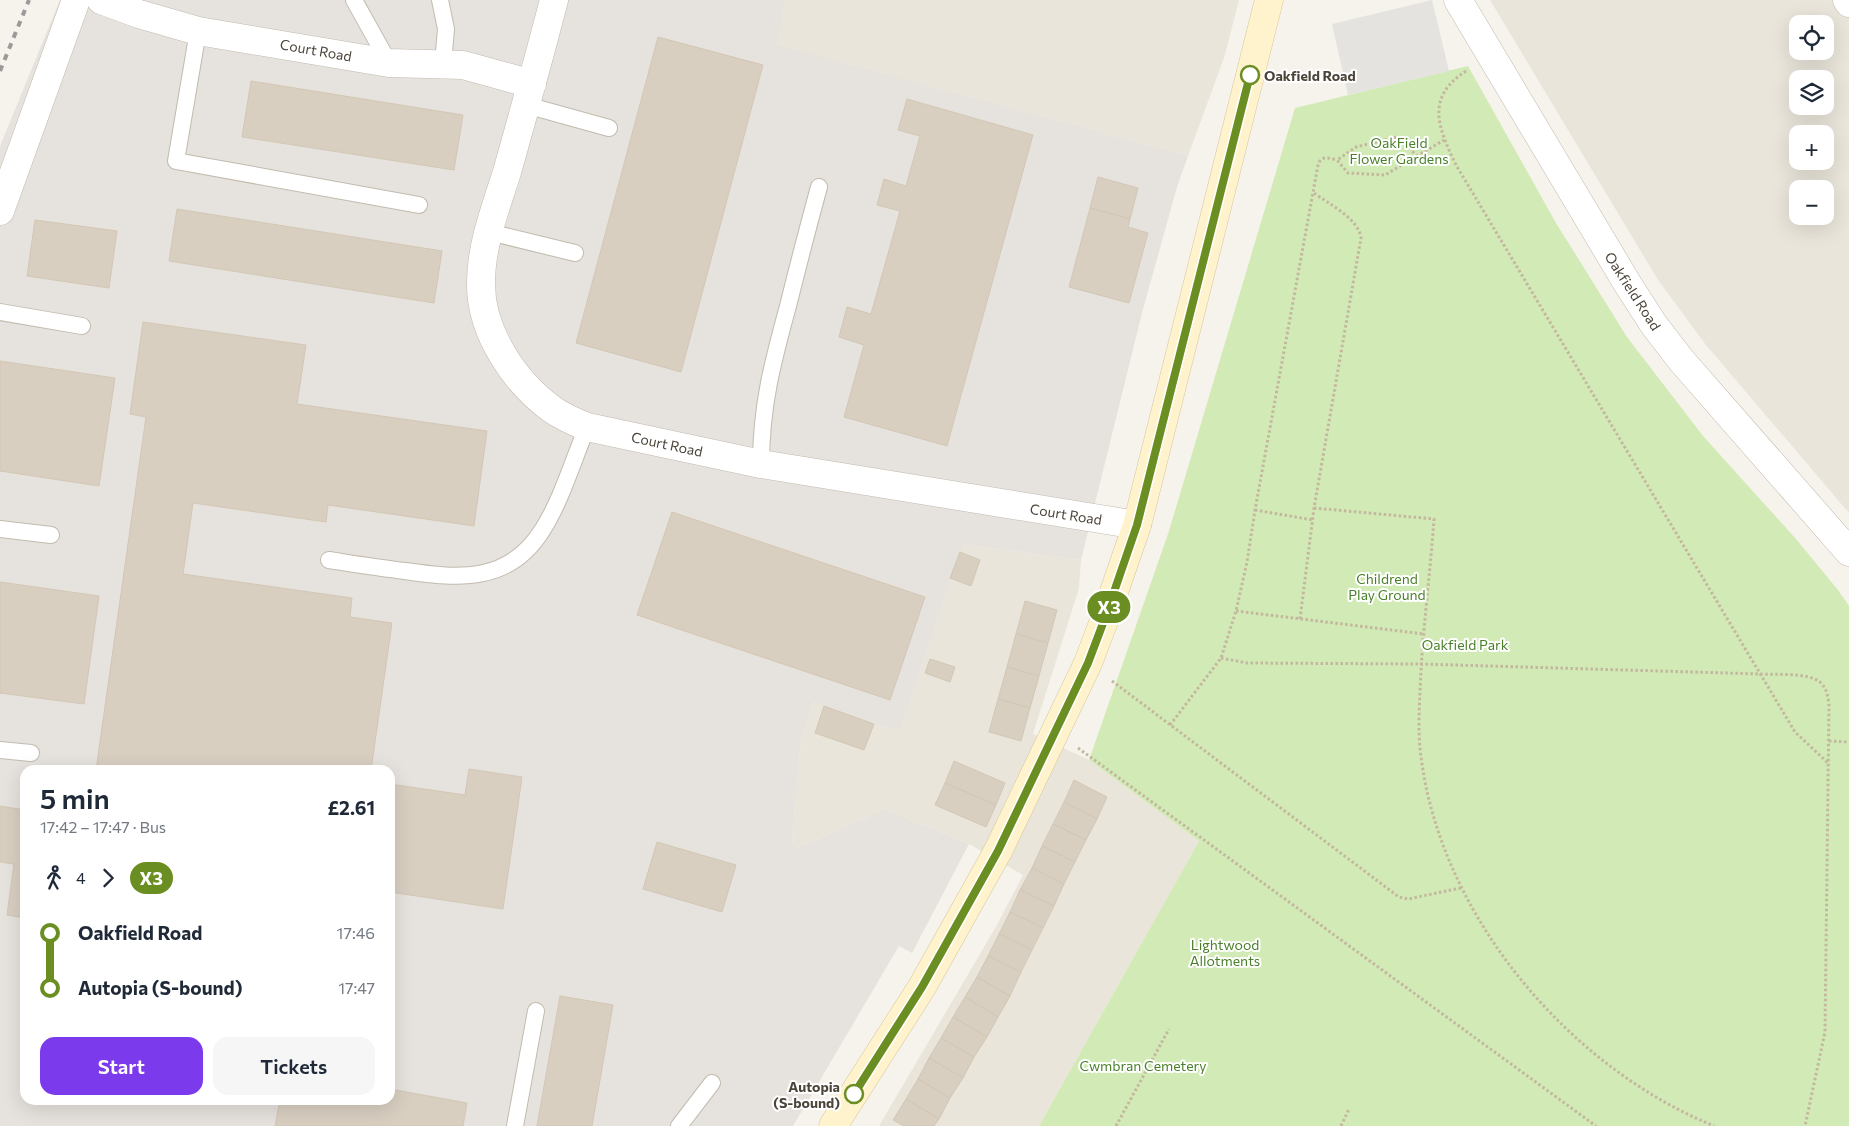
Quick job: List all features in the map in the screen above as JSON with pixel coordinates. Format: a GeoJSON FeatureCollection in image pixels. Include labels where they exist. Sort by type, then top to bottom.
{"type":"FeatureCollection","features":[{"type":"Feature","properties":{"kind":"street"},"geometry":{"type":"LineString","coordinates":[[0,211],[76,0]]}},
{"type":"Feature","properties":{"kind":"street","name":"Court Road"},"geometry":{"type":"LineString","coordinates":[[102,0],[139,14],[198,30],[389,63],[463,65],[529,95]]}},
{"type":"Feature","properties":{"kind":"street","name":"Court Road"},"geometry":{"type":"LineString","coordinates":[[554,0],[529,95],[489,232],[482,264],[481,282],[484,311],[492,335],[514,369],[539,398],[553,410],[586,427],[761,464],[1137,525]]}},
{"type":"Feature","properties":{"kind":"street"},"geometry":{"type":"LineString","coordinates":[[833,1126],[931,970],[998,851],[1088,663],[1122,573],[1137,525],[1270,0]]}},
{"type":"Feature","properties":{"kind":"street","name":"Oakfield Road"},"geometry":{"type":"LineString","coordinates":[[1458,0],[1654,325],[1710,394],[1849,552]]}},
{"type":"Feature","properties":{"kind":"lane"},"geometry":{"type":"LineString","coordinates":[[354,0],[389,63]]}},
{"type":"Feature","properties":{"kind":"lane"},"geometry":{"type":"LineString","coordinates":[[440,0],[446,30],[443,63]]}},
{"type":"Feature","properties":{"kind":"lane"},"geometry":{"type":"LineString","coordinates":[[198,30],[176,161],[419,205]]}},
{"type":"Feature","properties":{"kind":"lane"},"geometry":{"type":"LineString","coordinates":[[529,95],[609,128]]}},
{"type":"Feature","properties":{"kind":"lane"},"geometry":{"type":"LineString","coordinates":[[761,464],[762,425],[770,373],[819,187]]}},
{"type":"Feature","properties":{"kind":"lane"},"geometry":{"type":"LineString","coordinates":[[489,232],[575,253]]}},
{"type":"Feature","properties":{"kind":"lane"},"geometry":{"type":"LineString","coordinates":[[0,312],[82,326]]}},
{"type":"Feature","properties":{"kind":"lane"},"geometry":{"type":"LineString","coordinates":[[330,560],[439,576],[461,577],[484,574],[500,569],[525,551],[544,528],[552,513],[586,427]]}},
{"type":"Feature","properties":{"kind":"lane"},"geometry":{"type":"LineString","coordinates":[[0,529],[51,535]]}},
{"type":"Feature","properties":{"kind":"lane"},"geometry":{"type":"LineString","coordinates":[[0,750],[32,753]]}},
{"type":"Feature","properties":{"kind":"lane"},"geometry":{"type":"LineString","coordinates":[[515,1126],[536,1012]]}},
{"type":"Feature","properties":{"kind":"lane"},"geometry":{"type":"LineString","coordinates":[[679,1126],[712,1083]]}},
{"type":"Feature","properties":{"kind":"path"},"geometry":{"type":"LineString","coordinates":[[1491,56],[1455,78],[1448,86],[1438,115],[1444,140],[1462,174],[1760,674],[1796,732],[1828,763]]}},
{"type":"Feature","properties":{"kind":"path"},"geometry":{"type":"LineString","coordinates":[[1337,160],[1356,147],[1396,137],[1403,139],[1417,157]]}},
{"type":"Feature","properties":{"kind":"path"},"geometry":{"type":"LineString","coordinates":[[1170,725],[1220,658],[1236,611],[1247,562],[1319,162],[1327,157],[1337,160],[1348,173],[1379,176],[1391,172],[1444,140]]}},
{"type":"Feature","properties":{"kind":"path"},"geometry":{"type":"LineString","coordinates":[[1300,618],[1314,508],[1361,238],[1359,229],[1353,222],[1314,193]]}},
{"type":"Feature","properties":{"kind":"path"},"geometry":{"type":"LineString","coordinates":[[1314,508],[1434,519],[1421,664],[1419,710],[1421,755],[1426,790],[1445,854],[1461,888],[1479,919],[1518,974],[1544,1007],[1566,1030],[1592,1052],[1646,1091],[1675,1108],[1714,1126]]}},
{"type":"Feature","properties":{"kind":"path"},"geometry":{"type":"LineString","coordinates":[[1255,510],[1313,520]]}},
{"type":"Feature","properties":{"kind":"path"},"geometry":{"type":"LineString","coordinates":[[1236,611],[1424,634]]}},
{"type":"Feature","properties":{"kind":"path"},"geometry":{"type":"LineString","coordinates":[[1220,658],[1247,663],[1421,664],[1760,674],[1810,677],[1820,682],[1827,693],[1828,699],[1829,741],[1826,1032],[1805,1126]]}},
{"type":"Feature","properties":{"kind":"path"},"geometry":{"type":"LineString","coordinates":[[1088,663],[1400,896],[1408,899],[1461,888]]}},
{"type":"Feature","properties":{"kind":"path"},"geometry":{"type":"LineString","coordinates":[[1055,731],[1596,1126]]}},
{"type":"Feature","properties":{"kind":"path"},"geometry":{"type":"LineString","coordinates":[[1829,741],[1849,742]]}},
{"type":"Feature","properties":{"kind":"path"},"geometry":{"type":"LineString","coordinates":[[1116,1126],[1169,1029]]}},
{"type":"Feature","properties":{"kind":"path"},"geometry":{"type":"LineString","coordinates":[[1341,1126],[1349,1109]]}},
{"type":"Feature","properties":{"kind":"shaded area"},"geometry":{"type":"Polygon","coordinates":[[[60,0],[785,0],[777,45],[1188,156],[1177,187],[1142,313],[1081,560],[963,544],[900,732],[814,702],[801,740],[792,841],[796,849],[883,809],[969,844],[912,953],[899,946],[793,1126],[0,1126],[0,146],[60,0]]]}},
{"type":"Feature","properties":{"kind":"shaded area"},"geometry":{"type":"Polygon","coordinates":[[[785,0],[1239,0],[1224,58],[1188,156],[776,45],[785,0]]]}},
{"type":"Feature","properties":{"kind":"shaded area"},"geometry":{"type":"Polygon","coordinates":[[[1432,0],[1449,71],[1348,95],[1332,24],[1432,0]]]}},
{"type":"Feature","properties":{"kind":"shaded area"},"geometry":{"type":"Polygon","coordinates":[[[1490,0],[1849,0],[1849,513],[1706,345],[1658,280],[1490,0]]]}},
{"type":"Feature","properties":{"kind":"shaded area"},"geometry":{"type":"Polygon","coordinates":[[[963,544],[1081,560],[1079,588],[1033,734],[1089,760],[1199,841],[1039,1126],[879,1126],[997,925],[1023,875],[969,844],[883,809],[796,849],[792,841],[801,740],[814,702],[900,732],[963,544]]]}},
{"type":"Feature","properties":{"kind":"green space","name":"Oakfield Park"},"geometry":{"type":"Polygon","coordinates":[[[1468,66],[1556,223],[1627,337],[1703,436],[1796,539],[1849,606],[1849,1126],[1039,1126],[1199,841],[1089,760],[1169,531],[1295,108],[1468,66]]]}},
{"type":"Feature","properties":{"kind":"building"},"geometry":{"type":"Polygon","coordinates":[[[658,37],[763,65],[681,372],[576,343],[658,37]]]}},
{"type":"Feature","properties":{"kind":"building"},"geometry":{"type":"Polygon","coordinates":[[[251,81],[463,115],[454,170],[242,137],[251,81]]]}},
{"type":"Feature","properties":{"kind":"building"},"geometry":{"type":"Polygon","coordinates":[[[907,99],[1033,135],[947,446],[844,417],[864,345],[839,337],[847,307],[871,314],[900,211],[877,205],[884,179],[906,186],[920,136],[898,130],[907,99]]]}},
{"type":"Feature","properties":{"kind":"building"},"geometry":{"type":"Polygon","coordinates":[[[1098,177],[1138,188],[1130,219],[1090,208],[1098,177]]]}},
{"type":"Feature","properties":{"kind":"building"},"geometry":{"type":"Polygon","coordinates":[[[1090,208],[1130,219],[1128,227],[1148,233],[1129,303],[1069,287],[1090,208]]]}},
{"type":"Feature","properties":{"kind":"building"},"geometry":{"type":"Polygon","coordinates":[[[177,209],[442,251],[434,303],[169,261],[177,209]]]}},
{"type":"Feature","properties":{"kind":"building"},"geometry":{"type":"Polygon","coordinates":[[[35,220],[117,231],[109,288],[27,276],[35,220]]]}},
{"type":"Feature","properties":{"kind":"building"},"geometry":{"type":"Polygon","coordinates":[[[143,322],[306,345],[297,404],[487,431],[474,526],[328,505],[326,522],[193,503],[183,574],[352,598],[350,617],[392,623],[372,765],[97,765],[146,417],[130,414],[143,322]]]}},
{"type":"Feature","properties":{"kind":"building"},"geometry":{"type":"Polygon","coordinates":[[[0,361],[115,378],[99,486],[0,471],[0,361]]]}},
{"type":"Feature","properties":{"kind":"building"},"geometry":{"type":"Polygon","coordinates":[[[672,512],[925,597],[890,700],[637,615],[672,512]]]}},
{"type":"Feature","properties":{"kind":"building"},"geometry":{"type":"Polygon","coordinates":[[[960,552],[980,560],[971,586],[950,578],[960,552]]]}},
{"type":"Feature","properties":{"kind":"building"},"geometry":{"type":"Polygon","coordinates":[[[0,582],[99,596],[84,704],[0,693],[0,582]]]}},
{"type":"Feature","properties":{"kind":"building"},"geometry":{"type":"Polygon","coordinates":[[[1025,601],[1057,610],[1048,643],[1016,634],[1025,601]]]}},
{"type":"Feature","properties":{"kind":"building"},"geometry":{"type":"Polygon","coordinates":[[[1016,634],[1048,643],[1039,676],[1007,667],[1016,634]]]}},
{"type":"Feature","properties":{"kind":"building"},"geometry":{"type":"Polygon","coordinates":[[[930,659],[955,667],[950,682],[925,673],[930,659]]]}},
{"type":"Feature","properties":{"kind":"building"},"geometry":{"type":"Polygon","coordinates":[[[1007,667],[1039,676],[1030,708],[998,699],[1007,667]]]}},
{"type":"Feature","properties":{"kind":"building"},"geometry":{"type":"Polygon","coordinates":[[[998,699],[1030,708],[1021,741],[989,732],[998,699]]]}},
{"type":"Feature","properties":{"kind":"building"},"geometry":{"type":"Polygon","coordinates":[[[824,706],[874,724],[864,750],[815,733],[824,706]]]}},
{"type":"Feature","properties":{"kind":"building"},"geometry":{"type":"Polygon","coordinates":[[[954,761],[1005,783],[996,805],[945,783],[954,761]]]}},
{"type":"Feature","properties":{"kind":"building"},"geometry":{"type":"Polygon","coordinates":[[[469,769],[522,777],[503,909],[395,893],[395,785],[465,795],[469,769]]]}},
{"type":"Feature","properties":{"kind":"building"},"geometry":{"type":"Polygon","coordinates":[[[1074,780],[1107,797],[1097,819],[1064,802],[1074,780]]]}},
{"type":"Feature","properties":{"kind":"building"},"geometry":{"type":"Polygon","coordinates":[[[945,783],[996,805],[986,827],[935,805],[945,783]]]}},
{"type":"Feature","properties":{"kind":"building"},"geometry":{"type":"Polygon","coordinates":[[[1064,802],[1097,819],[1086,840],[1053,824],[1064,802]]]}},
{"type":"Feature","properties":{"kind":"building"},"geometry":{"type":"Polygon","coordinates":[[[0,806],[20,809],[20,917],[7,915],[14,864],[0,862],[0,806]]]}},
{"type":"Feature","properties":{"kind":"building"},"geometry":{"type":"Polygon","coordinates":[[[1053,824],[1086,840],[1075,862],[1042,846],[1053,824]]]}},
{"type":"Feature","properties":{"kind":"building"},"geometry":{"type":"Polygon","coordinates":[[[657,842],[736,865],[722,912],[643,889],[657,842]]]}},
{"type":"Feature","properties":{"kind":"building"},"geometry":{"type":"Polygon","coordinates":[[[1042,846],[1075,862],[1064,884],[1032,868],[1042,846]]]}},
{"type":"Feature","properties":{"kind":"building"},"geometry":{"type":"Polygon","coordinates":[[[1032,868],[1064,884],[1054,906],[1020,890],[1032,868]]]}},
{"type":"Feature","properties":{"kind":"building"},"geometry":{"type":"Polygon","coordinates":[[[1020,890],[1054,906],[1043,928],[1010,912],[1020,890]]]}},
{"type":"Feature","properties":{"kind":"building"},"geometry":{"type":"Polygon","coordinates":[[[1010,912],[1043,928],[1032,950],[999,934],[1010,912]]]}},
{"type":"Feature","properties":{"kind":"building"},"geometry":{"type":"Polygon","coordinates":[[[999,934],[1032,950],[1021,972],[988,956],[999,934]]]}},
{"type":"Feature","properties":{"kind":"building"},"geometry":{"type":"Polygon","coordinates":[[[988,956],[1021,972],[1010,996],[977,977],[988,956]]]}},
{"type":"Feature","properties":{"kind":"building"},"geometry":{"type":"Polygon","coordinates":[[[977,977],[1010,996],[998,1017],[965,997],[977,977]]]}},
{"type":"Feature","properties":{"kind":"building"},"geometry":{"type":"Polygon","coordinates":[[[560,996],[613,1005],[592,1126],[537,1126],[560,996]]]}},
{"type":"Feature","properties":{"kind":"building"},"geometry":{"type":"Polygon","coordinates":[[[965,997],[998,1017],[987,1037],[953,1017],[965,997]]]}},
{"type":"Feature","properties":{"kind":"building"},"geometry":{"type":"Polygon","coordinates":[[[953,1017],[987,1037],[974,1057],[941,1038],[953,1017]]]}},
{"type":"Feature","properties":{"kind":"building"},"geometry":{"type":"Polygon","coordinates":[[[941,1038],[974,1057],[963,1078],[929,1058],[941,1038]]]}},
{"type":"Feature","properties":{"kind":"building"},"geometry":{"type":"Polygon","coordinates":[[[929,1058],[963,1078],[950,1098],[918,1079],[929,1058]]]}},
{"type":"Feature","properties":{"kind":"building"},"geometry":{"type":"Polygon","coordinates":[[[918,1079],[950,1098],[939,1119],[906,1099],[918,1079]]]}},
{"type":"Feature","properties":{"kind":"building"},"geometry":{"type":"Polygon","coordinates":[[[395,1090],[467,1103],[463,1126],[275,1126],[279,1105],[395,1105],[395,1090]]]}},
{"type":"Feature","properties":{"kind":"building"},"geometry":{"type":"Polygon","coordinates":[[[906,1099],[939,1119],[934,1126],[904,1126],[893,1120],[906,1099]]]}},
{"type":"Feature","properties":{"kind":"railway"},"geometry":{"type":"LineString","coordinates":[[0,71],[29,0]]}},
{"type":"Feature","properties":{"kind":"bus line","name":"X3"},"geometry":{"type":"LineString","coordinates":[[854,1094],[922,987],[998,851],[1088,663],[1122,573],[1137,525],[1250,75]]}},
{"type":"Feature","properties":{"kind":"place","name":"Oakfield Road"},"geometry":{"type":"Point","coordinates":[1250,75]}},
{"type":"Feature","properties":{"kind":"place","name":"Autopia (S-bound)"},"geometry":{"type":"Point","coordinates":[854,1094]}},
{"type":"Feature","properties":{"kind":"park label","name":"OakField Flower Gardens"},"geometry":{"type":"Point","coordinates":[1399,150]}},
{"type":"Feature","properties":{"kind":"park label","name":"Childrend Play Ground"},"geometry":{"type":"Point","coordinates":[1387,586]}},
{"type":"Feature","properties":{"kind":"park label","name":"Lightwood Allotments"},"geometry":{"type":"Point","coordinates":[1225,952]}},
{"type":"Feature","properties":{"kind":"park label","name":"Cwmbran Cemetery"},"geometry":{"type":"Point","coordinates":[1143,1065]}}]}
